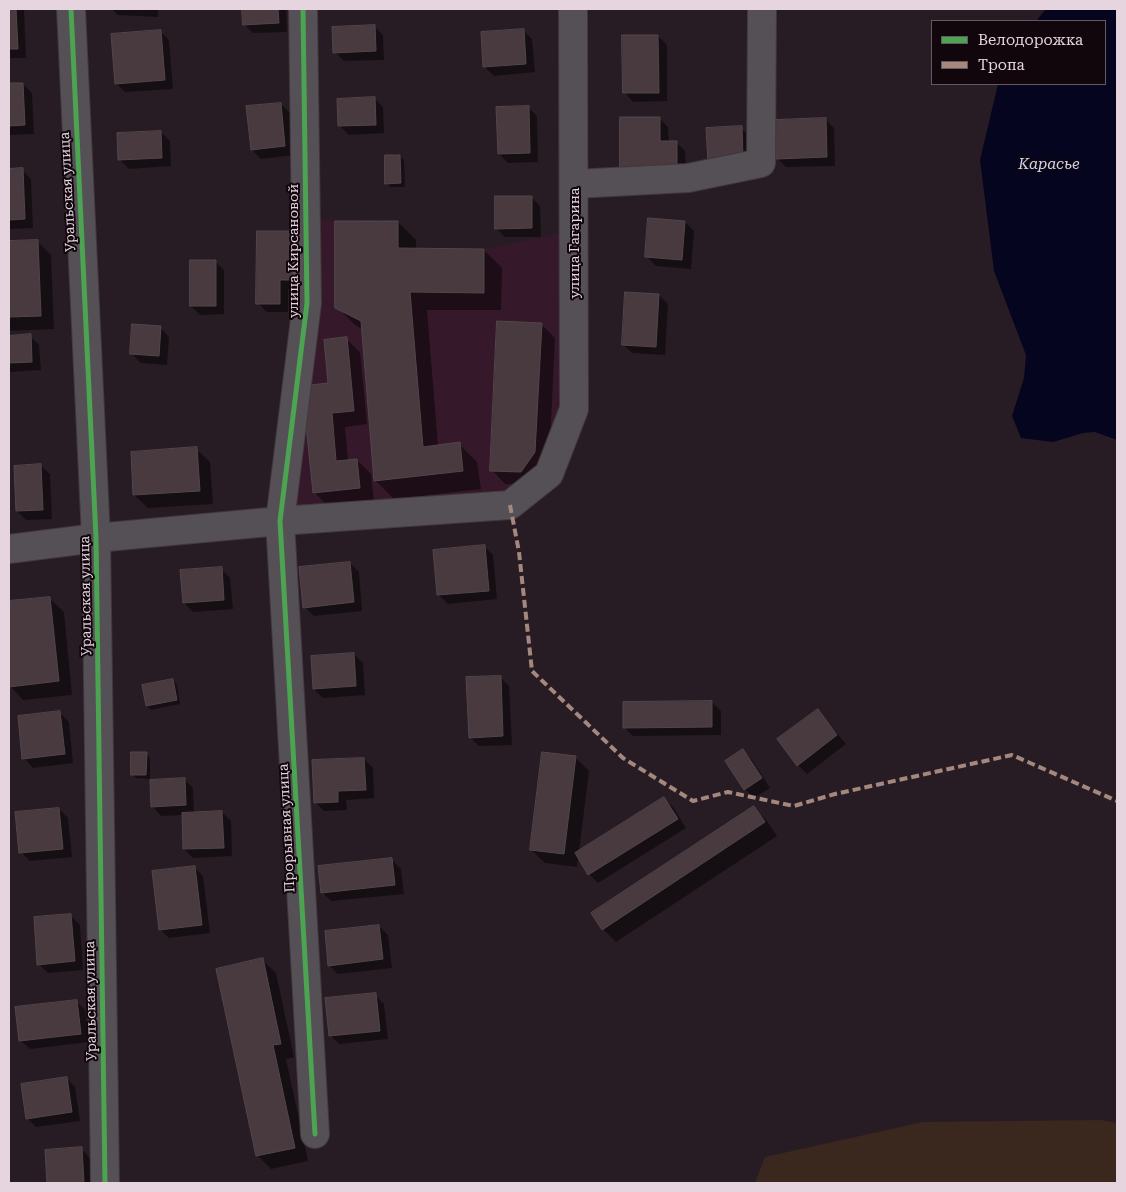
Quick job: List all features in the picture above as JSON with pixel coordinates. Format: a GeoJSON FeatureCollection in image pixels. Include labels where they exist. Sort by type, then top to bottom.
{"type":"FeatureCollection","features":[{"type":"Feature","properties":{"kind":"street","name":"Уральская улица"},"geometry":{"type":"LineString","coordinates":[[71,9],[96,538],[105,1183]]}},
{"type":"Feature","properties":{"kind":"street","name":"улица Кирсановой"},"geometry":{"type":"LineString","coordinates":[[280,521],[307,303],[303,9]]}},
{"type":"Feature","properties":{"kind":"street","name":"улица Гагарина"},"geometry":{"type":"LineString","coordinates":[[280,521],[510,505],[550,474],[574,409],[575,184],[573,9]]}},
{"type":"Feature","properties":{"kind":"street"},"geometry":{"type":"LineString","coordinates":[[575,184],[688,178],[761,163],[762,9]]}},
{"type":"Feature","properties":{"kind":"street"},"geometry":{"type":"LineString","coordinates":[[9,549],[96,538],[280,521]]}},
{"type":"Feature","properties":{"kind":"street","name":"Прорывная улица"},"geometry":{"type":"LineString","coordinates":[[280,521],[316,1134]]}},
{"type":"Feature","properties":{"kind":"shaded area"},"geometry":{"type":"Polygon","coordinates":[[[312,220],[398,221],[399,248],[484,249],[568,232],[568,408],[544,468],[508,501],[286,515],[312,220]]]}},
{"type":"Feature","properties":{"kind":"shaded area"},"geometry":{"type":"Polygon","coordinates":[[[1101,1120],[1117,1123],[1117,1183],[755,1183],[765,1157],[923,1122],[1101,1120]]]}},
{"type":"Feature","properties":{"kind":"water","name":"Карасье"},"geometry":{"type":"Polygon","coordinates":[[[1046,9],[1117,9],[1117,440],[1095,432],[1083,433],[1053,442],[1021,438],[1012,416],[1024,378],[1026,355],[994,271],[980,160],[998,85],[1106,85],[1106,20],[1037,20],[1046,9]]]}},
{"type":"Feature","properties":{"kind":"building"},"geometry":{"type":"Polygon","coordinates":[[[9,9],[16,9],[18,49],[9,49],[9,9]]]}},
{"type":"Feature","properties":{"kind":"building"},"geometry":{"type":"Polygon","coordinates":[[[242,9],[278,9],[279,23],[243,25],[242,9]]]}},
{"type":"Feature","properties":{"kind":"building"},"geometry":{"type":"Polygon","coordinates":[[[375,25],[376,51],[333,53],[332,27],[375,25]]]}},
{"type":"Feature","properties":{"kind":"building"},"geometry":{"type":"Polygon","coordinates":[[[524,29],[526,64],[483,67],[481,32],[524,29]]]}},
{"type":"Feature","properties":{"kind":"building"},"geometry":{"type":"Polygon","coordinates":[[[161,30],[165,80],[115,84],[111,34],[161,30]]]}},
{"type":"Feature","properties":{"kind":"building"},"geometry":{"type":"Polygon","coordinates":[[[622,35],[658,35],[659,93],[623,93],[622,35]]]}},
{"type":"Feature","properties":{"kind":"building"},"geometry":{"type":"Polygon","coordinates":[[[9,83],[23,83],[25,125],[9,126],[9,83]]]}},
{"type":"Feature","properties":{"kind":"building"},"geometry":{"type":"Polygon","coordinates":[[[375,97],[376,125],[338,126],[337,99],[375,97]]]}},
{"type":"Feature","properties":{"kind":"building"},"geometry":{"type":"Polygon","coordinates":[[[281,103],[285,146],[251,150],[246,106],[281,103]]]}},
{"type":"Feature","properties":{"kind":"building"},"geometry":{"type":"Polygon","coordinates":[[[529,106],[530,153],[498,154],[496,107],[529,106]]]}},
{"type":"Feature","properties":{"kind":"building"},"geometry":{"type":"Polygon","coordinates":[[[620,117],[660,117],[660,141],[677,141],[677,168],[620,169],[620,117]]]}},
{"type":"Feature","properties":{"kind":"building"},"geometry":{"type":"Polygon","coordinates":[[[826,118],[827,157],[776,159],[775,120],[826,118]]]}},
{"type":"Feature","properties":{"kind":"building"},"geometry":{"type":"Polygon","coordinates":[[[742,126],[743,160],[708,162],[706,128],[742,126]]]}},
{"type":"Feature","properties":{"kind":"building"},"geometry":{"type":"Polygon","coordinates":[[[161,131],[162,158],[118,160],[117,133],[161,131]]]}},
{"type":"Feature","properties":{"kind":"building"},"geometry":{"type":"Polygon","coordinates":[[[385,155],[400,155],[401,183],[385,184],[385,155]]]}},
{"type":"Feature","properties":{"kind":"building"},"geometry":{"type":"Polygon","coordinates":[[[23,168],[25,219],[9,220],[9,169],[23,168]]]}},
{"type":"Feature","properties":{"kind":"building"},"geometry":{"type":"Polygon","coordinates":[[[495,196],[532,196],[532,228],[495,229],[495,196]]]}},
{"type":"Feature","properties":{"kind":"building"},"geometry":{"type":"Polygon","coordinates":[[[648,218],[685,221],[682,260],[645,257],[648,218]]]}},
{"type":"Feature","properties":{"kind":"building"},"geometry":{"type":"Polygon","coordinates":[[[335,221],[398,221],[398,248],[484,249],[484,293],[410,292],[423,447],[460,442],[463,471],[374,481],[361,321],[335,308],[335,221]]]}},
{"type":"Feature","properties":{"kind":"building"},"geometry":{"type":"Polygon","coordinates":[[[257,231],[294,231],[294,280],[280,280],[280,304],[256,304],[257,231]]]}},
{"type":"Feature","properties":{"kind":"building"},"geometry":{"type":"Polygon","coordinates":[[[38,240],[41,316],[9,317],[9,241],[38,240]]]}},
{"type":"Feature","properties":{"kind":"building"},"geometry":{"type":"Polygon","coordinates":[[[190,260],[216,260],[216,306],[190,306],[190,260]]]}},
{"type":"Feature","properties":{"kind":"building"},"geometry":{"type":"Polygon","coordinates":[[[625,292],[659,294],[656,347],[622,345],[625,292]]]}},
{"type":"Feature","properties":{"kind":"building"},"geometry":{"type":"Polygon","coordinates":[[[497,321],[542,323],[535,452],[521,472],[490,471],[497,321]]]}},
{"type":"Feature","properties":{"kind":"building"},"geometry":{"type":"Polygon","coordinates":[[[132,324],[161,326],[159,356],[130,354],[132,324]]]}},
{"type":"Feature","properties":{"kind":"building"},"geometry":{"type":"Polygon","coordinates":[[[31,334],[32,362],[9,363],[9,336],[31,334]]]}},
{"type":"Feature","properties":{"kind":"building"},"geometry":{"type":"Polygon","coordinates":[[[347,337],[354,411],[332,413],[336,461],[357,459],[360,488],[313,493],[302,386],[328,383],[324,340],[347,337]]]}},
{"type":"Feature","properties":{"kind":"building"},"geometry":{"type":"Polygon","coordinates":[[[197,447],[200,491],[133,495],[131,452],[197,447]]]}},
{"type":"Feature","properties":{"kind":"building"},"geometry":{"type":"Polygon","coordinates":[[[41,464],[43,510],[16,511],[14,466],[41,464]]]}},
{"type":"Feature","properties":{"kind":"building"},"geometry":{"type":"Polygon","coordinates":[[[485,545],[489,591],[437,595],[433,550],[485,545]]]}},
{"type":"Feature","properties":{"kind":"building"},"geometry":{"type":"Polygon","coordinates":[[[350,562],[354,602],[303,608],[299,567],[350,562]]]}},
{"type":"Feature","properties":{"kind":"building"},"geometry":{"type":"Polygon","coordinates":[[[222,567],[224,600],[183,603],[180,570],[222,567]]]}},
{"type":"Feature","properties":{"kind":"building"},"geometry":{"type":"Polygon","coordinates":[[[50,597],[59,681],[9,687],[9,601],[50,597]]]}},
{"type":"Feature","properties":{"kind":"building"},"geometry":{"type":"Polygon","coordinates":[[[354,653],[356,686],[313,689],[311,656],[354,653]]]}},
{"type":"Feature","properties":{"kind":"building"},"geometry":{"type":"Polygon","coordinates":[[[501,676],[503,736],[469,738],[466,677],[501,676]]]}},
{"type":"Feature","properties":{"kind":"building"},"geometry":{"type":"Polygon","coordinates":[[[173,679],[177,700],[146,706],[142,685],[173,679]]]}},
{"type":"Feature","properties":{"kind":"building"},"geometry":{"type":"Polygon","coordinates":[[[712,701],[712,727],[623,728],[623,702],[712,701]]]}},
{"type":"Feature","properties":{"kind":"building"},"geometry":{"type":"Polygon","coordinates":[[[818,709],[837,735],[797,766],[777,739],[818,709]]]}},
{"type":"Feature","properties":{"kind":"building"},"geometry":{"type":"Polygon","coordinates":[[[60,711],[65,754],[22,759],[18,716],[60,711]]]}},
{"type":"Feature","properties":{"kind":"building"},"geometry":{"type":"Polygon","coordinates":[[[743,749],[762,778],[744,790],[725,761],[743,749]]]}},
{"type":"Feature","properties":{"kind":"building"},"geometry":{"type":"Polygon","coordinates":[[[131,752],[147,752],[146,775],[131,775],[131,752]]]}},
{"type":"Feature","properties":{"kind":"building"},"geometry":{"type":"Polygon","coordinates":[[[542,752],[576,756],[564,854],[530,850],[542,752]]]}},
{"type":"Feature","properties":{"kind":"building"},"geometry":{"type":"Polygon","coordinates":[[[364,758],[366,790],[338,791],[338,802],[314,803],[312,760],[364,758]]]}},
{"type":"Feature","properties":{"kind":"building"},"geometry":{"type":"Polygon","coordinates":[[[185,778],[186,805],[151,807],[150,780],[185,778]]]}},
{"type":"Feature","properties":{"kind":"building"},"geometry":{"type":"Polygon","coordinates":[[[664,797],[678,819],[588,875],[575,853],[664,797]]]}},
{"type":"Feature","properties":{"kind":"building"},"geometry":{"type":"Polygon","coordinates":[[[754,806],[765,822],[602,930],[591,913],[754,806]]]}},
{"type":"Feature","properties":{"kind":"building"},"geometry":{"type":"Polygon","coordinates":[[[59,808],[63,849],[19,853],[15,812],[59,808]]]}},
{"type":"Feature","properties":{"kind":"building"},"geometry":{"type":"Polygon","coordinates":[[[222,811],[224,848],[183,849],[182,813],[222,811]]]}},
{"type":"Feature","properties":{"kind":"building"},"geometry":{"type":"Polygon","coordinates":[[[392,858],[395,885],[321,893],[318,866],[392,858]]]}},
{"type":"Feature","properties":{"kind":"building"},"geometry":{"type":"Polygon","coordinates":[[[195,866],[202,925],[159,930],[152,871],[195,866]]]}},
{"type":"Feature","properties":{"kind":"building"},"geometry":{"type":"Polygon","coordinates":[[[71,914],[75,961],[37,965],[34,917],[71,914]]]}},
{"type":"Feature","properties":{"kind":"building"},"geometry":{"type":"Polygon","coordinates":[[[379,925],[383,959],[328,966],[325,931],[379,925]]]}},
{"type":"Feature","properties":{"kind":"building"},"geometry":{"type":"Polygon","coordinates":[[[263,958],[281,1044],[273,1045],[295,1148],[256,1156],[216,969],[263,958]]]}},
{"type":"Feature","properties":{"kind":"building"},"geometry":{"type":"Polygon","coordinates":[[[376,993],[380,1031],[329,1036],[325,998],[376,993]]]}},
{"type":"Feature","properties":{"kind":"building"},"geometry":{"type":"Polygon","coordinates":[[[77,1000],[81,1034],[19,1041],[15,1007],[77,1000]]]}},
{"type":"Feature","properties":{"kind":"building"},"geometry":{"type":"Polygon","coordinates":[[[67,1077],[72,1112],[26,1119],[21,1084],[67,1077]]]}},
{"type":"Feature","properties":{"kind":"building"},"geometry":{"type":"Polygon","coordinates":[[[82,1147],[84,1183],[47,1183],[45,1150],[82,1147]]]}},
{"type":"Feature","properties":{"kind":"marked path"},"geometry":{"type":"LineString","coordinates":[[510,505],[519,552],[532,671],[623,758],[693,801],[728,792],[794,806],[835,794],[1012,755],[1117,801]]}},
{"type":"Feature","properties":{"kind":"cycle path"},"geometry":{"type":"LineString","coordinates":[[71,9],[96,538],[105,1183]]}},
{"type":"Feature","properties":{"kind":"cycle path"},"geometry":{"type":"LineString","coordinates":[[303,9],[307,303],[280,521],[315,1134]]}}]}
